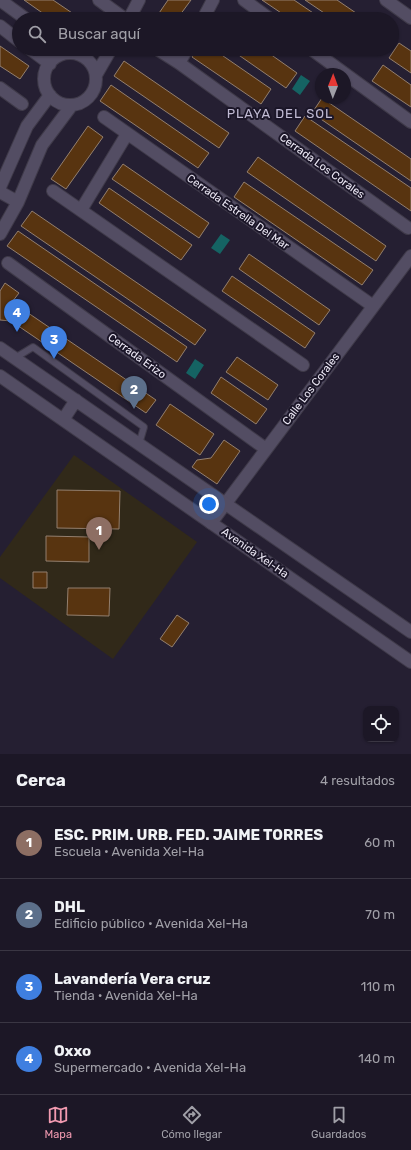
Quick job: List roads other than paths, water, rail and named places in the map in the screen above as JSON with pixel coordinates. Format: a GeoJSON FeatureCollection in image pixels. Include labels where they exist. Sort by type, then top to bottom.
{"type":"FeatureCollection","features":[{"type":"Feature","properties":{"kind":"street"},"geometry":{"type":"LineString","coordinates":[[0,0],[16,12]]}},
{"type":"Feature","properties":{"kind":"street"},"geometry":{"type":"LineString","coordinates":[[99,0],[115,12]]}},
{"type":"Feature","properties":{"kind":"street"},"geometry":{"type":"LineString","coordinates":[[133,12],[139,0]]}},
{"type":"Feature","properties":{"kind":"street"},"geometry":{"type":"LineString","coordinates":[[207,12],[214,0]]}},
{"type":"Feature","properties":{"kind":"street"},"geometry":{"type":"LineString","coordinates":[[244,0],[260,12]]}},
{"type":"Feature","properties":{"kind":"street"},"geometry":{"type":"LineString","coordinates":[[386,0],[411,18]]}},
{"type":"Feature","properties":{"kind":"street"},"geometry":{"type":"LineString","coordinates":[[0,26],[12,35]]}},
{"type":"Feature","properties":{"kind":"street"},"geometry":{"type":"LineString","coordinates":[[39,56],[50,64]]}},
{"type":"Feature","properties":{"kind":"street"},"geometry":{"type":"LineString","coordinates":[[60,56],[50,64],[46,71],[44,79],[46,88],[56,101],[72,105],[81,103],[88,98],[93,92],[96,84],[96,76],[93,67],[81,56]]}},
{"type":"Feature","properties":{"kind":"street"},"geometry":{"type":"LineString","coordinates":[[96,76],[107,56]]}},
{"type":"Feature","properties":{"kind":"street","name":"Cerrada Los Corales"},"geometry":{"type":"LineString","coordinates":[[168,56],[408,228]]}},
{"type":"Feature","properties":{"kind":"street"},"geometry":{"type":"LineString","coordinates":[[179,63],[183,56]]}},
{"type":"Feature","properties":{"kind":"street"},"geometry":{"type":"LineString","coordinates":[[321,56],[411,122]]}},
{"type":"Feature","properties":{"kind":"street"},"geometry":{"type":"LineString","coordinates":[[0,88],[22,104]]}},
{"type":"Feature","properties":{"kind":"street"},"geometry":{"type":"LineString","coordinates":[[0,187],[27,126],[50,95]]}},
{"type":"Feature","properties":{"kind":"street"},"geometry":{"type":"LineString","coordinates":[[0,234],[18,202],[42,145],[72,105]]}},
{"type":"Feature","properties":{"kind":"street","name":"Cerrada Estrella Del Mar"},"geometry":{"type":"LineString","coordinates":[[104,117],[373,306]]}},
{"type":"Feature","properties":{"kind":"street"},"geometry":{"type":"LineString","coordinates":[[81,210],[128,134]]}},
{"type":"Feature","properties":{"kind":"street"},"geometry":{"type":"LineString","coordinates":[[53,191],[303,365]]}},
{"type":"Feature","properties":{"kind":"street"},"geometry":{"type":"LineString","coordinates":[[0,192],[18,202]]}},
{"type":"Feature","properties":{"kind":"street","name":"Calle Los Corales"},"geometry":{"type":"LineString","coordinates":[[211,523],[411,256]]}},
{"type":"Feature","properties":{"kind":"street","name":"Cerrada Erizo"},"geometry":{"type":"LineString","coordinates":[[8,263],[266,449]]}},
{"type":"Feature","properties":{"kind":"street"},"geometry":{"type":"LineString","coordinates":[[0,348],[411,632]]}},
{"type":"Feature","properties":{"kind":"street","name":"Avenida Xel-Ha"},"geometry":{"type":"LineString","coordinates":[[0,376],[411,662]]}},
{"type":"Feature","properties":{"kind":"street"},"geometry":{"type":"LineString","coordinates":[[63,420],[76,400]]}},
{"type":"Feature","properties":{"kind":"lane"},"geometry":{"type":"LineString","coordinates":[[15,358],[33,347],[144,427],[139,444]]}},
{"type":"Feature","properties":{"kind":"place","name":"Oxxo"},"geometry":{"type":"Point","coordinates":[17,332]}},
{"type":"Feature","properties":{"kind":"place","name":"Lavandería Vera cruz"},"geometry":{"type":"Point","coordinates":[54,359]}},
{"type":"Feature","properties":{"kind":"place","name":"DHL"},"geometry":{"type":"Point","coordinates":[134,409]}},
{"type":"Feature","properties":{"kind":"place","name":"ESC. PRIM. URB. FED. JAIME TORRES"},"geometry":{"type":"Point","coordinates":[99,550]}},
{"type":"Feature","properties":{"kind":"district","name":"PLAYA DEL SOL"},"geometry":{"type":"Point","coordinates":[280,113]}}]}
